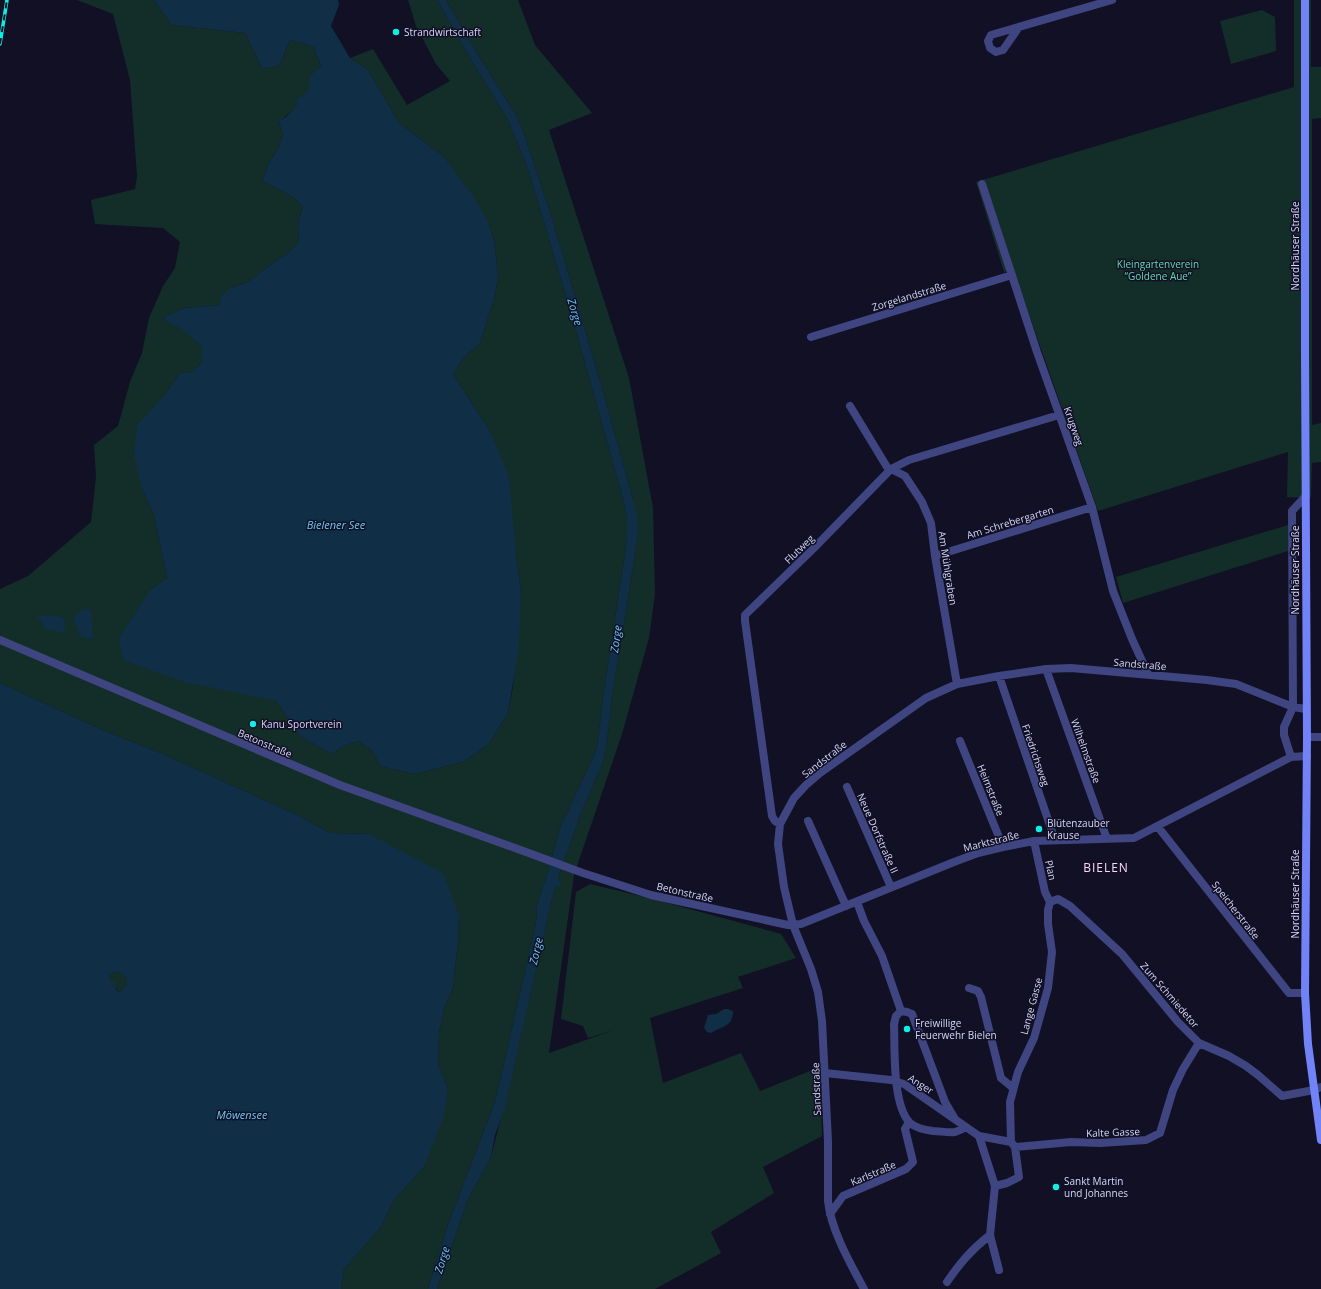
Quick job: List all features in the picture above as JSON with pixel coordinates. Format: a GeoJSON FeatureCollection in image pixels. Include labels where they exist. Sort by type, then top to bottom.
{"type":"FeatureCollection","features":[{"type":"Feature","properties":{"kind":"main road","name":"Nordhäuser Straße"},"geometry":{"type":"LineString","coordinates":[[1305,0],[1305,993],[1308,1044],[1318,1089],[1321,1140]]}},
{"type":"Feature","properties":{"kind":"street"},"geometry":{"type":"LineString","coordinates":[[1018,27],[1112,0]]}},
{"type":"Feature","properties":{"kind":"street","name":"Krugweg"},"geometry":{"type":"LineString","coordinates":[[982,184],[1092,507],[1113,591],[1148,674]]}},
{"type":"Feature","properties":{"kind":"street","name":"Zorgelandstraße"},"geometry":{"type":"LineString","coordinates":[[811,336],[1012,275]]}},
{"type":"Feature","properties":{"kind":"street"},"geometry":{"type":"LineString","coordinates":[[850,406],[883,462],[891,470]]}},
{"type":"Feature","properties":{"kind":"street","name":"Flutweg"},"geometry":{"type":"LineString","coordinates":[[780,824],[775,821],[772,816],[749,658],[745,614],[814,548],[891,470],[908,460],[1060,415]]}},
{"type":"Feature","properties":{"kind":"street","name":"Am Mühlgraben"},"geometry":{"type":"LineString","coordinates":[[891,470],[905,476],[922,502],[931,523],[935,556],[957,684]]}},
{"type":"Feature","properties":{"kind":"street"},"geometry":{"type":"LineString","coordinates":[[1291,757],[1284,735],[1284,727],[1293,707],[1292,511],[1305,496]]}},
{"type":"Feature","properties":{"kind":"street","name":"Am Schrebergarten"},"geometry":{"type":"LineString","coordinates":[[935,556],[1092,507]]}},
{"type":"Feature","properties":{"kind":"street","name":"Betonstraße"},"geometry":{"type":"LineString","coordinates":[[0,640],[340,785],[575,870],[651,895],[793,925]]}},
{"type":"Feature","properties":{"kind":"street","name":"Sandstraße"},"geometry":{"type":"LineString","coordinates":[[864,1289],[833,1226],[828,1201],[826,1073],[822,1020],[818,992],[811,969],[793,925],[784,887],[778,844],[780,824],[794,798],[820,772],[926,698],[957,684],[999,676],[1071,668],[1148,674],[1236,684],[1293,707],[1306,710]]}},
{"type":"Feature","properties":{"kind":"street","name":"Wilhelmstraße"},"geometry":{"type":"LineString","coordinates":[[1046,670],[1107,839]]}},
{"type":"Feature","properties":{"kind":"street","name":"Friedrichsweg"},"geometry":{"type":"LineString","coordinates":[[999,676],[1055,840]]}},
{"type":"Feature","properties":{"kind":"street"},"geometry":{"type":"LineString","coordinates":[[1306,737],[1321,737]]}},
{"type":"Feature","properties":{"kind":"street","name":"Heimstraße"},"geometry":{"type":"LineString","coordinates":[[960,741],[1003,847]]}},
{"type":"Feature","properties":{"kind":"street","name":"Marktstraße"},"geometry":{"type":"LineString","coordinates":[[793,925],[801,924],[978,853],[1034,841],[1134,838],[1158,827],[1291,757],[1306,756]]}},
{"type":"Feature","properties":{"kind":"street","name":"Neue Dorfstraße II"},"geometry":{"type":"LineString","coordinates":[[847,787],[891,887]]}},
{"type":"Feature","properties":{"kind":"street"},"geometry":{"type":"LineString","coordinates":[[808,822],[846,906]]}},
{"type":"Feature","properties":{"kind":"street","name":"Speicherstraße"},"geometry":{"type":"LineString","coordinates":[[1158,827],[1289,993],[1305,993]]}},
{"type":"Feature","properties":{"kind":"street","name":"Plan"},"geometry":{"type":"LineString","coordinates":[[1034,841],[1045,892],[1050,902]]}},
{"type":"Feature","properties":{"kind":"street","name":"Zum Schmiedetor"},"geometry":{"type":"LineString","coordinates":[[1050,902],[1058,899],[1070,906],[1122,954],[1178,1022],[1199,1043],[1229,1056],[1246,1066],[1282,1096],[1318,1089]]}},
{"type":"Feature","properties":{"kind":"street"},"geometry":{"type":"LineString","coordinates":[[857,902],[864,921],[882,956],[901,1011]]}},
{"type":"Feature","properties":{"kind":"street","name":"Lange Gasse"},"geometry":{"type":"LineString","coordinates":[[995,1186],[1019,1177],[1013,1145],[1010,1102],[1018,1072],[1034,1038],[1048,988],[1052,952],[1048,924],[1048,910],[1050,902]]}},
{"type":"Feature","properties":{"kind":"street"},"geometry":{"type":"LineString","coordinates":[[969,988],[978,991],[981,997],[1001,1078],[1013,1088]]}},
{"type":"Feature","properties":{"kind":"street","name":"Anger"},"geometry":{"type":"LineString","coordinates":[[954,1119],[945,1102],[912,1014],[901,1011],[896,1016],[894,1024],[895,1081],[912,1088],[954,1119],[979,1136]]}},
{"type":"Feature","properties":{"kind":"street","name":"Kalte Gasse"},"geometry":{"type":"LineString","coordinates":[[979,1136],[1013,1145],[1071,1142],[1100,1143],[1146,1140],[1160,1133],[1173,1090],[1183,1069],[1199,1043]]}},
{"type":"Feature","properties":{"kind":"street"},"geometry":{"type":"LineString","coordinates":[[826,1073],[895,1081],[899,1100],[909,1122],[915,1127],[927,1130],[954,1132],[966,1127]]}},
{"type":"Feature","properties":{"kind":"street","name":"Karlstraße"},"geometry":{"type":"LineString","coordinates":[[830,1214],[842,1196],[906,1169],[913,1162],[905,1128],[909,1122]]}},
{"type":"Feature","properties":{"kind":"street"},"geometry":{"type":"LineString","coordinates":[[979,1136],[995,1186],[990,1235],[999,1270]]}},
{"type":"Feature","properties":{"kind":"street"},"geometry":{"type":"LineString","coordinates":[[947,1282],[967,1254],[990,1235]]}},
{"type":"Feature","properties":{"kind":"green space"},"geometry":{"type":"Polygon","coordinates":[[[77,0],[154,0],[171,25],[245,33],[262,68],[279,66],[290,40],[314,47],[321,66],[310,75],[310,87],[305,96],[278,122],[283,134],[279,147],[269,163],[262,181],[293,197],[303,206],[298,224],[299,242],[287,254],[246,283],[230,288],[220,305],[184,308],[162,318],[183,329],[202,347],[202,363],[191,372],[180,373],[164,396],[143,491],[154,515],[167,578],[151,589],[276,701],[300,736],[332,754],[343,746],[359,741],[373,752],[380,766],[414,774],[463,762],[489,744],[508,713],[513,687],[521,591],[516,555],[490,431],[453,374],[465,356],[480,343],[495,296],[498,276],[494,241],[488,221],[443,156],[399,123],[368,70],[350,58],[373,49],[407,105],[450,81],[436,64],[416,26],[408,0],[437,0],[508,120],[529,172],[571,313],[623,499],[627,517],[627,540],[603,697],[598,742],[594,756],[561,825],[536,907],[537,916],[533,937],[495,1102],[448,1224],[428,1289],[341,1289],[344,1269],[381,1227],[394,1200],[424,1167],[448,1089],[438,1064],[439,1033],[444,1008],[453,988],[458,942],[459,915],[369,834],[330,833],[297,815],[163,754],[98,728],[0,683],[0,589],[28,576],[91,522],[96,477],[94,445],[118,426],[130,382],[142,353],[149,318],[163,286],[175,268],[180,242],[163,228],[95,224],[91,200],[135,189],[137,176],[130,80],[113,14],[77,0]]]}},
{"type":"Feature","properties":{"kind":"green space"},"geometry":{"type":"Polygon","coordinates":[[[446,0],[518,0],[535,45],[592,113],[549,130],[629,378],[653,508],[655,594],[649,638],[622,734],[574,875],[549,1053],[614,1030],[588,1038],[583,1026],[561,1019],[576,892],[590,884],[653,899],[781,934],[796,958],[738,977],[743,988],[650,1018],[663,1083],[741,1053],[760,1091],[820,1067],[822,1136],[763,1167],[774,1193],[711,1232],[721,1253],[655,1289],[437,1289],[468,1199],[491,1157],[513,1071],[551,903],[561,869],[581,813],[603,762],[638,535],[632,496],[604,395],[552,218],[522,128],[516,115],[446,0]]]}},
{"type":"Feature","properties":{"kind":"green space","name":"Kleingartenverein “Goldene Aue”"},"geometry":{"type":"Polygon","coordinates":[[[1294,0],[1311,0],[1311,67],[1321,67],[1321,118],[1312,119],[1312,425],[1321,423],[1321,462],[1312,463],[1311,498],[1287,497],[1288,452],[1098,511],[1013,269],[1004,272],[976,182],[1294,87],[1294,0]]]}},
{"type":"Feature","properties":{"kind":"green space"},"geometry":{"type":"Polygon","coordinates":[[[1262,10],[1275,17],[1276,51],[1231,64],[1220,21],[1262,10]]]}},
{"type":"Feature","properties":{"kind":"green space"},"geometry":{"type":"Polygon","coordinates":[[[1288,525],[1288,551],[1123,603],[1116,577],[1288,525]]]}},
{"type":"Feature","properties":{"kind":"green space"},"geometry":{"type":"Polygon","coordinates":[[[117,971],[127,979],[127,985],[119,992],[109,975],[117,971]]]}},
{"type":"Feature","properties":{"kind":"water","name":"Bielener See"},"geometry":{"type":"Polygon","coordinates":[[[154,0],[338,0],[339,5],[331,26],[350,58],[368,70],[399,123],[443,156],[473,196],[488,221],[494,241],[498,276],[495,296],[480,343],[465,356],[453,374],[490,431],[509,476],[516,555],[521,591],[519,647],[508,713],[489,744],[463,762],[414,774],[380,766],[373,752],[359,741],[343,746],[332,754],[300,736],[276,701],[185,682],[123,660],[119,638],[151,589],[167,578],[154,515],[143,491],[134,457],[137,425],[164,396],[180,373],[191,372],[202,363],[202,347],[183,330],[162,318],[184,308],[220,305],[221,297],[230,288],[246,283],[287,254],[299,242],[298,224],[303,206],[293,197],[262,181],[269,163],[279,147],[283,134],[278,121],[286,117],[298,104],[296,99],[307,93],[310,84],[310,75],[321,66],[314,47],[290,40],[279,66],[262,68],[245,33],[171,25],[154,0]]]}},
{"type":"Feature","properties":{"kind":"water","name":"Zorge"},"geometry":{"type":"Polygon","coordinates":[[[437,0],[446,0],[516,115],[522,128],[552,218],[604,395],[637,515],[638,535],[603,762],[581,813],[558,879],[561,883],[560,886],[556,886],[551,903],[505,1108],[495,1135],[491,1157],[468,1199],[437,1289],[428,1289],[448,1224],[495,1102],[533,937],[537,916],[536,907],[561,825],[594,756],[598,742],[603,697],[627,540],[627,517],[623,499],[571,313],[529,172],[508,120],[437,0]]]}},
{"type":"Feature","properties":{"kind":"water"},"geometry":{"type":"Polygon","coordinates":[[[91,609],[93,639],[81,637],[73,619],[81,610],[91,609]]]}},
{"type":"Feature","properties":{"kind":"water"},"geometry":{"type":"Polygon","coordinates":[[[37,616],[57,616],[64,618],[65,633],[46,629],[37,616]]]}},
{"type":"Feature","properties":{"kind":"water","name":"Möwensee"},"geometry":{"type":"Polygon","coordinates":[[[0,683],[98,728],[163,754],[297,815],[330,833],[369,834],[443,873],[459,915],[458,942],[453,988],[444,1008],[439,1033],[438,1064],[448,1089],[444,1116],[424,1167],[394,1200],[381,1227],[344,1269],[341,1289],[0,1289],[0,683]],[[117,971],[109,975],[119,992],[127,985],[127,979],[117,971]]]}},
{"type":"Feature","properties":{"kind":"water"},"geometry":{"type":"Polygon","coordinates":[[[724,1009],[733,1010],[733,1016],[729,1023],[711,1033],[707,1032],[704,1028],[708,1015],[716,1014],[724,1009]]]}},
{"type":"Feature","properties":{"kind":"railway"},"geometry":{"type":"LineString","coordinates":[[0,44],[7,0]]}},
{"type":"Feature","properties":{"kind":"place","name":"Strandwirtschaft"},"geometry":{"type":"Point","coordinates":[396,32]}},
{"type":"Feature","properties":{"kind":"place","name":"Kanu Sportverein"},"geometry":{"type":"Point","coordinates":[253,724]}},
{"type":"Feature","properties":{"kind":"place","name":"Blütenzauber Krause"},"geometry":{"type":"Point","coordinates":[1039,829]}},
{"type":"Feature","properties":{"kind":"place","name":"Freiwillige Feuerwehr Bielen"},"geometry":{"type":"Point","coordinates":[907,1029]}},
{"type":"Feature","properties":{"kind":"place","name":"Sankt Martin und Johannes"},"geometry":{"type":"Point","coordinates":[1056,1187]}},
{"type":"Feature","properties":{"kind":"district","name":"BIELEN"},"geometry":{"type":"Point","coordinates":[1106,868]}}]}
